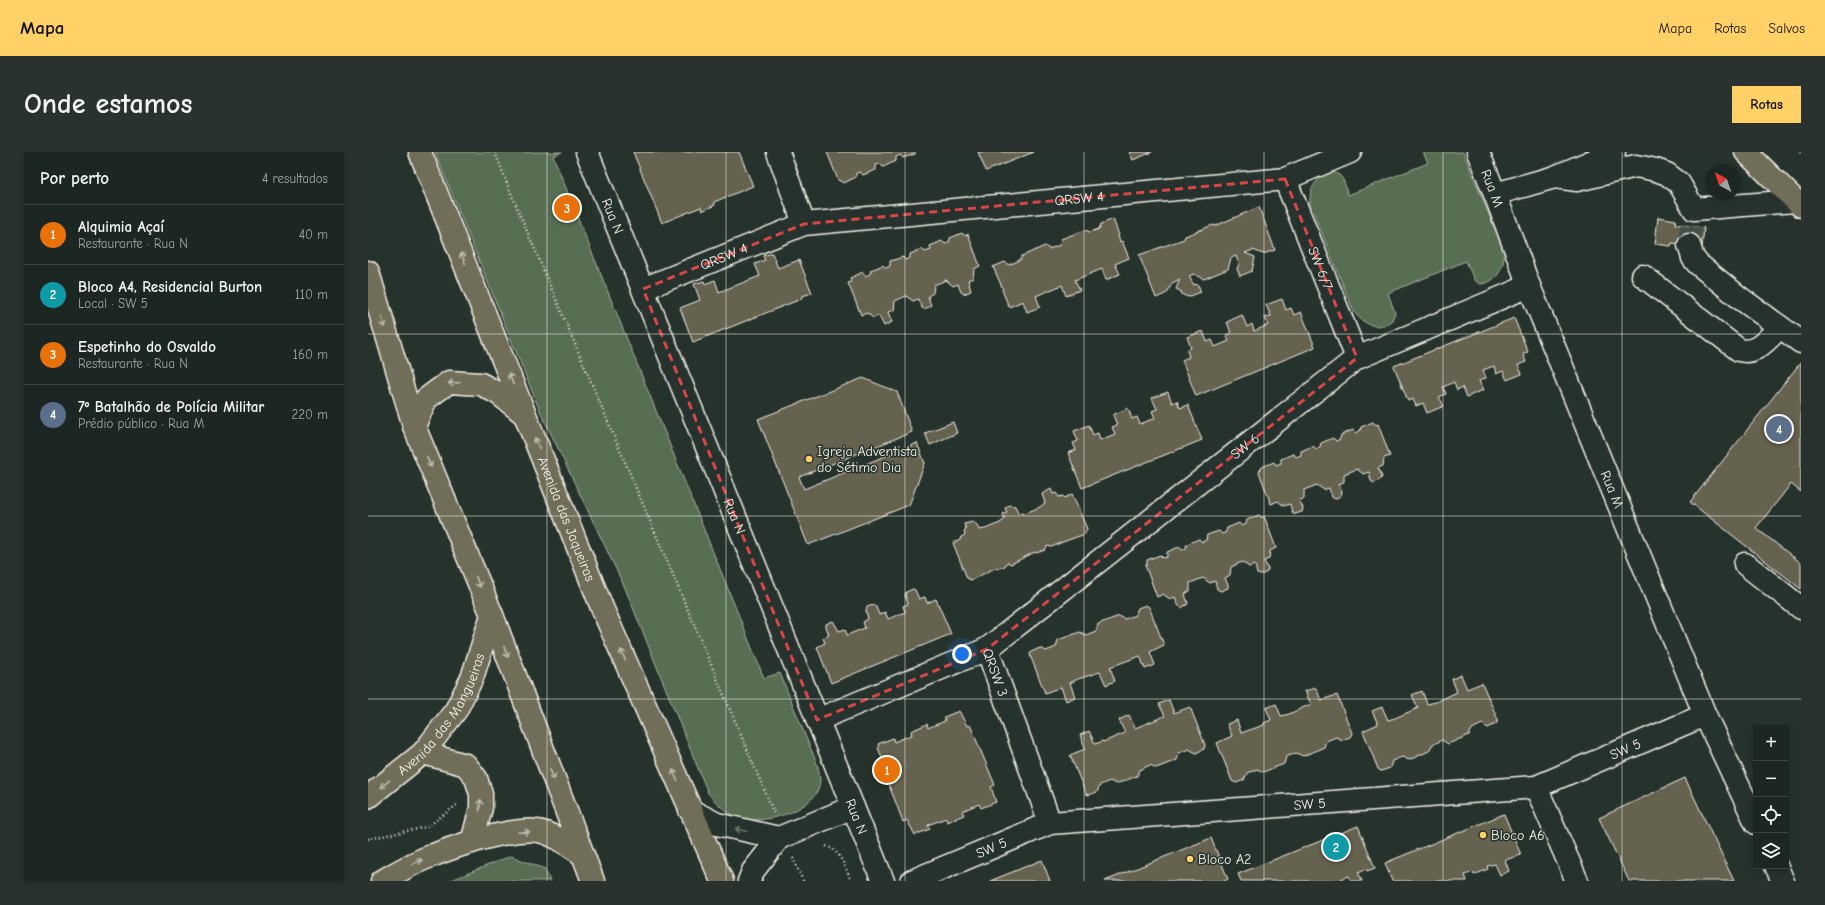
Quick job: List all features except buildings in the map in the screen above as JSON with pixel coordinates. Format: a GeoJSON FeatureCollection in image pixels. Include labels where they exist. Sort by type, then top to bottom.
{"type":"FeatureCollection","features":[{"type":"Feature","properties":{"kind":"main road","name":"Avenida das Jaqueiras"},"geometry":{"type":"LineString","coordinates":[[420,152],[603,610],[722,881]]}},
{"type":"Feature","properties":{"kind":"main road"},"geometry":{"type":"LineString","coordinates":[[1746,152],[1798,203]]}},
{"type":"Feature","properties":{"kind":"main road"},"geometry":{"type":"LineString","coordinates":[[368,272],[414,426],[492,615],[592,881]]}},
{"type":"Feature","properties":{"kind":"main road"},"geometry":{"type":"LineString","coordinates":[[414,426],[426,399],[449,382],[481,384],[499,394],[525,415]]}},
{"type":"Feature","properties":{"kind":"main road","name":"Avenida das Mangueiras"},"geometry":{"type":"LineString","coordinates":[[368,797],[423,753],[456,710],[480,657],[492,615]]}},
{"type":"Feature","properties":{"kind":"main road"},"geometry":{"type":"LineString","coordinates":[[423,753],[466,765],[476,778],[481,794],[481,808],[472,842]]}},
{"type":"Feature","properties":{"kind":"main road"},"geometry":{"type":"LineString","coordinates":[[382,881],[425,858],[472,842],[515,832],[539,831],[557,838],[582,854]]}},
{"type":"Feature","properties":{"kind":"street","name":"Rua N"},"geometry":{"type":"LineString","coordinates":[[587,152],[883,881]]}},
{"type":"Feature","properties":{"kind":"street"},"geometry":{"type":"LineString","coordinates":[[778,152],[804,224]]}},
{"type":"Feature","properties":{"kind":"street","name":"QRSW 4"},"geometry":{"type":"LineString","coordinates":[[643,289],[804,224],[1285,179],[1350,152]]}},
{"type":"Feature","properties":{"kind":"street","name":"Rua M"},"geometry":{"type":"LineString","coordinates":[[1478,152],[1529,286],[1705,715],[1753,817]]}},
{"type":"Feature","properties":{"kind":"street"},"geometry":{"type":"LineString","coordinates":[[1495,194],[1555,177],[1614,152]]}},
{"type":"Feature","properties":{"kind":"street"},"geometry":{"type":"LineString","coordinates":[[1555,177],[1577,180],[1636,166],[1667,174],[1679,183],[1691,227],[1694,258],[1698,264],[1801,342]]}},
{"type":"Feature","properties":{"kind":"street","name":"SW 6/7"},"geometry":{"type":"LineString","coordinates":[[1285,179],[1356,358]]}},
{"type":"Feature","properties":{"kind":"street"},"geometry":{"type":"LineString","coordinates":[[1691,227],[1798,203]]}},
{"type":"Feature","properties":{"kind":"street"},"geometry":{"type":"LineString","coordinates":[[1643,276],[1739,350],[1745,352],[1757,349],[1780,327]]}},
{"type":"Feature","properties":{"kind":"street","name":"SW 6"},"geometry":{"type":"LineString","coordinates":[[987,649],[1356,358],[1529,286]]}},
{"type":"Feature","properties":{"kind":"street"},"geometry":{"type":"LineString","coordinates":[[1745,564],[1801,608]]}},
{"type":"Feature","properties":{"kind":"street","name":"QRSW 3"},"geometry":{"type":"LineString","coordinates":[[818,720],[987,649],[1050,823]]}},
{"type":"Feature","properties":{"kind":"street","name":"SW 5"},"geometry":{"type":"LineString","coordinates":[[912,881],[1050,823],[1536,787],[1705,715]]}},
{"type":"Feature","properties":{"kind":"street"},"geometry":{"type":"LineString","coordinates":[[1536,787],[1577,881]]}},
{"type":"Feature","properties":{"kind":"street"},"geometry":{"type":"LineString","coordinates":[[749,881],[753,870],[782,836],[853,807]]}},
{"type":"Feature","properties":{"kind":"street"},"geometry":{"type":"LineString","coordinates":[[690,810],[717,824],[782,836]]}},
{"type":"Feature","properties":{"kind":"street"},"geometry":{"type":"LineString","coordinates":[[1777,869],[1783,881]]}},
{"type":"Feature","properties":{"kind":"path"},"geometry":{"type":"LineString","coordinates":[[495,152],[782,836],[803,881]]}},
{"type":"Feature","properties":{"kind":"path"},"geometry":{"type":"LineString","coordinates":[[368,839],[428,827],[458,804]]}},
{"type":"Feature","properties":{"kind":"path"},"geometry":{"type":"LineString","coordinates":[[819,848],[826,846],[834,849],[841,858],[851,881]]}},
{"type":"Feature","properties":{"kind":"highlighted area"},"geometry":{"type":"Polygon","coordinates":[[[1285,179],[1357,358],[987,649],[817,720],[643,289],[804,224],[1285,179]]]}},
{"type":"Feature","properties":{"kind":"green space"},"geometry":{"type":"Polygon","coordinates":[[[435,152],[562,152],[553,156],[764,678],[780,673],[819,770],[820,780],[818,791],[811,800],[801,807],[776,817],[751,820],[741,818],[727,811],[708,793],[625,588],[540,411],[435,152]]]}},
{"type":"Feature","properties":{"kind":"green space"},"geometry":{"type":"Polygon","coordinates":[[[1423,152],[1463,152],[1504,251],[1503,263],[1499,273],[1491,281],[1486,283],[1480,284],[1474,280],[1466,261],[1388,293],[1395,313],[1392,320],[1387,324],[1376,326],[1371,325],[1356,315],[1353,310],[1310,204],[1311,191],[1315,183],[1322,176],[1330,172],[1339,175],[1345,184],[1348,195],[1428,163],[1423,152]]]}},
{"type":"Feature","properties":{"kind":"green space"},"geometry":{"type":"Polygon","coordinates":[[[511,856],[545,869],[550,881],[449,881],[511,856]]]}},
{"type":"Feature","properties":{"kind":"tunnel"},"geometry":{"type":"LineString","coordinates":[[1689,245],[1691,226]]}},
{"type":"Feature","properties":{"kind":"place","name":"Espetinho do Osvaldo"},"geometry":{"type":"Point","coordinates":[567,208]}},
{"type":"Feature","properties":{"kind":"place","name":"7º Batalhão de Polícia Militar"},"geometry":{"type":"Point","coordinates":[1779,429]}},
{"type":"Feature","properties":{"kind":"place","name":"Igreja Adventista do Sétimo Dia"},"geometry":{"type":"Point","coordinates":[809,459]}},
{"type":"Feature","properties":{"kind":"place","name":"Alquimia Açaí"},"geometry":{"type":"Point","coordinates":[887,770]}},
{"type":"Feature","properties":{"kind":"place","name":"Bloco A6"},"geometry":{"type":"Point","coordinates":[1483,835]}},
{"type":"Feature","properties":{"kind":"place","name":"Bloco A4, Residencial Burton"},"geometry":{"type":"Point","coordinates":[1336,847]}},
{"type":"Feature","properties":{"kind":"place","name":"Bloco A2"},"geometry":{"type":"Point","coordinates":[1190,859]}}]}
